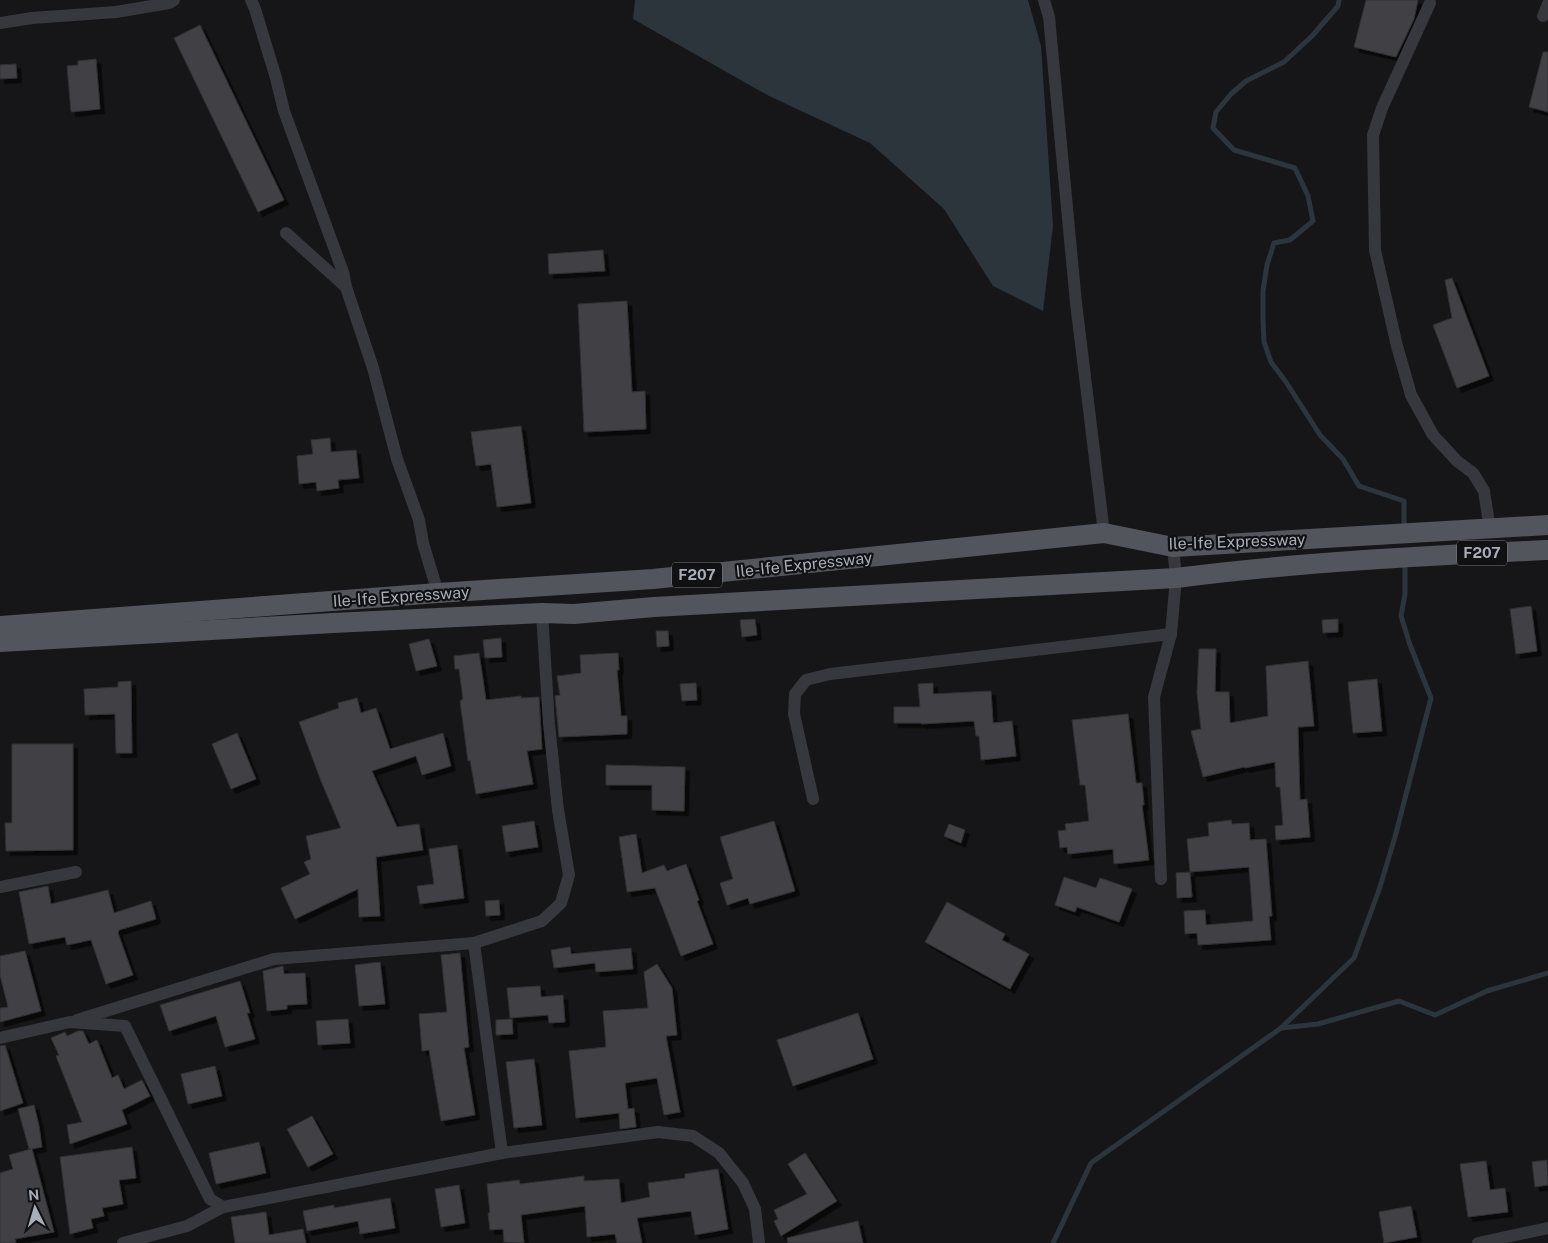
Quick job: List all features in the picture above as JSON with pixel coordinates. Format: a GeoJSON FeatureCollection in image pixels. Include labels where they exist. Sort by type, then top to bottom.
{"type":"FeatureCollection","features":[{"type":"Feature","properties":{"kind":"main road","name":"Ile-Ife Expressway"},"geometry":{"type":"LineString","coordinates":[[0,626],[653,579],[1104,533],[1173,547],[1548,525]]}},
{"type":"Feature","properties":{"kind":"main road"},"geometry":{"type":"LineString","coordinates":[[1231,543],[1233,571]]}},
{"type":"Feature","properties":{"kind":"main road","name":"Ile-Ife Expressway"},"geometry":{"type":"LineString","coordinates":[[0,642],[323,623],[542,613],[574,614],[654,607],[1176,578],[1233,571],[1416,556],[1548,550]]}},
{"type":"Feature","properties":{"kind":"main road"},"geometry":{"type":"LineString","coordinates":[[653,579],[654,607]]}},
{"type":"Feature","properties":{"kind":"main road"},"geometry":{"type":"LineString","coordinates":[[572,584],[574,614]]}},
{"type":"Feature","properties":{"kind":"street"},"geometry":{"type":"LineString","coordinates":[[0,23],[32,18],[116,12],[169,3],[174,0]]}},
{"type":"Feature","properties":{"kind":"street"},"geometry":{"type":"LineString","coordinates":[[251,0],[274,70],[284,111],[344,272],[346,287],[373,368],[397,460],[419,520],[423,543],[438,593]]}},
{"type":"Feature","properties":{"kind":"street"},"geometry":{"type":"LineString","coordinates":[[1044,0],[1049,18],[1076,303],[1104,533]]}},
{"type":"Feature","properties":{"kind":"street"},"geometry":{"type":"LineString","coordinates":[[1430,3],[1382,108],[1373,135],[1375,250],[1396,346],[1411,395],[1433,435],[1457,461],[1473,473],[1484,490],[1490,528]]}},
{"type":"Feature","properties":{"kind":"street"},"geometry":{"type":"LineString","coordinates":[[1543,16],[1548,4]]}},
{"type":"Feature","properties":{"kind":"street"},"geometry":{"type":"LineString","coordinates":[[286,233],[346,287]]}},
{"type":"Feature","properties":{"kind":"street"},"geometry":{"type":"LineString","coordinates":[[1161,879],[1154,697],[1171,634],[1176,578],[1173,547]]}},
{"type":"Feature","properties":{"kind":"street"},"geometry":{"type":"LineString","coordinates":[[0,1038],[70,1022],[274,959],[474,943],[542,921],[561,903],[569,875],[558,810],[553,762],[542,613]]}},
{"type":"Feature","properties":{"kind":"street"},"geometry":{"type":"LineString","coordinates":[[813,799],[794,714],[795,694],[806,680],[830,674],[1171,634]]}},
{"type":"Feature","properties":{"kind":"street"},"geometry":{"type":"LineString","coordinates":[[0,887],[76,872]]}},
{"type":"Feature","properties":{"kind":"street"},"geometry":{"type":"LineString","coordinates":[[474,943],[502,1153]]}},
{"type":"Feature","properties":{"kind":"street"},"geometry":{"type":"LineString","coordinates":[[70,1022],[125,1026],[210,1199],[223,1207]]}},
{"type":"Feature","properties":{"kind":"street"},"geometry":{"type":"LineString","coordinates":[[123,1243],[187,1226],[223,1207],[502,1153],[658,1132],[693,1136],[719,1154],[743,1183],[755,1208],[759,1243]]}},
{"type":"Feature","properties":{"kind":"street"},"geometry":{"type":"LineString","coordinates":[[1478,1243],[1548,1228]]}},
{"type":"Feature","properties":{"kind":"shaded area"},"geometry":{"type":"Polygon","coordinates":[[[635,0],[1028,0],[1041,46],[1053,226],[1043,311],[993,286],[944,209],[870,143],[769,96],[633,19],[635,0]]]}},
{"type":"Feature","properties":{"kind":"building"},"geometry":{"type":"Polygon","coordinates":[[[1366,0],[1418,0],[1414,19],[1396,57],[1354,47],[1366,0]]]}},
{"type":"Feature","properties":{"kind":"building"},"geometry":{"type":"Polygon","coordinates":[[[200,25],[284,200],[258,212],[174,38],[200,25]]]}},
{"type":"Feature","properties":{"kind":"building"},"geometry":{"type":"Polygon","coordinates":[[[1543,52],[1548,52],[1548,112],[1529,107],[1543,52]]]}},
{"type":"Feature","properties":{"kind":"building"},"geometry":{"type":"Polygon","coordinates":[[[96,59],[100,109],[71,112],[67,66],[78,65],[78,61],[96,59]]]}},
{"type":"Feature","properties":{"kind":"building"},"geometry":{"type":"Polygon","coordinates":[[[16,64],[17,78],[0,79],[0,65],[16,64]]]}},
{"type":"Feature","properties":{"kind":"building"},"geometry":{"type":"Polygon","coordinates":[[[603,250],[605,271],[549,274],[548,254],[603,250]]]}},
{"type":"Feature","properties":{"kind":"building"},"geometry":{"type":"Polygon","coordinates":[[[1452,278],[1489,376],[1457,388],[1433,325],[1452,318],[1445,280],[1452,278]]]}},
{"type":"Feature","properties":{"kind":"building"},"geometry":{"type":"Polygon","coordinates":[[[627,301],[632,392],[645,391],[646,429],[584,432],[578,304],[627,301]]]}},
{"type":"Feature","properties":{"kind":"building"},"geometry":{"type":"Polygon","coordinates":[[[521,426],[531,503],[497,507],[491,464],[476,466],[471,432],[521,426]]]}},
{"type":"Feature","properties":{"kind":"building"},"geometry":{"type":"Polygon","coordinates":[[[330,438],[331,452],[356,450],[359,478],[338,480],[339,488],[317,491],[316,482],[299,484],[297,456],[313,454],[311,440],[330,438]]]}},
{"type":"Feature","properties":{"kind":"building"},"geometry":{"type":"Polygon","coordinates":[[[1531,606],[1537,651],[1516,654],[1510,609],[1531,606]]]}},
{"type":"Feature","properties":{"kind":"building"},"geometry":{"type":"Polygon","coordinates":[[[755,619],[757,635],[742,637],[740,620],[755,619]]]}},
{"type":"Feature","properties":{"kind":"building"},"geometry":{"type":"Polygon","coordinates":[[[1338,619],[1338,632],[1323,633],[1322,620],[1338,619]]]}},
{"type":"Feature","properties":{"kind":"building"},"geometry":{"type":"Polygon","coordinates":[[[656,631],[668,631],[669,646],[657,647],[656,631]]]}},
{"type":"Feature","properties":{"kind":"building"},"geometry":{"type":"Polygon","coordinates":[[[501,638],[502,657],[485,658],[483,640],[501,638]]]}},
{"type":"Feature","properties":{"kind":"building"},"geometry":{"type":"Polygon","coordinates":[[[429,639],[437,666],[416,671],[409,644],[429,639]]]}},
{"type":"Feature","properties":{"kind":"building"},"geometry":{"type":"Polygon","coordinates":[[[1199,649],[1216,649],[1215,692],[1229,692],[1230,723],[1268,716],[1266,666],[1308,661],[1314,726],[1298,727],[1300,800],[1307,799],[1310,837],[1276,840],[1275,826],[1283,825],[1280,787],[1276,787],[1275,762],[1203,777],[1191,731],[1201,729],[1197,693],[1199,649]]]}},
{"type":"Feature","properties":{"kind":"building"},"geometry":{"type":"Polygon","coordinates":[[[479,653],[486,700],[521,696],[521,698],[539,697],[542,749],[527,751],[533,784],[476,794],[470,760],[468,761],[460,701],[463,699],[459,669],[455,669],[454,656],[479,653]]]}},
{"type":"Feature","properties":{"kind":"building"},"geometry":{"type":"Polygon","coordinates":[[[618,653],[619,670],[617,670],[621,716],[627,716],[627,734],[559,737],[555,696],[560,695],[557,676],[581,673],[580,655],[618,653]]]}},
{"type":"Feature","properties":{"kind":"building"},"geometry":{"type":"Polygon","coordinates":[[[1377,679],[1382,731],[1353,733],[1348,682],[1377,679]]]}},
{"type":"Feature","properties":{"kind":"building"},"geometry":{"type":"Polygon","coordinates":[[[131,681],[132,753],[116,753],[115,714],[85,715],[84,689],[118,687],[118,682],[131,681]]]}},
{"type":"Feature","properties":{"kind":"building"},"geometry":{"type":"Polygon","coordinates":[[[696,683],[697,700],[682,701],[680,684],[696,683]]]}},
{"type":"Feature","properties":{"kind":"building"},"geometry":{"type":"Polygon","coordinates":[[[933,683],[933,694],[991,691],[993,723],[1012,721],[1016,756],[981,760],[979,736],[976,736],[974,721],[921,724],[894,723],[894,707],[920,707],[918,684],[933,683]]]}},
{"type":"Feature","properties":{"kind":"building"},"geometry":{"type":"Polygon","coordinates":[[[357,698],[361,713],[376,708],[390,749],[443,733],[451,766],[422,775],[416,756],[372,771],[397,827],[419,824],[423,850],[376,857],[380,916],[359,917],[358,889],[295,919],[281,888],[310,874],[304,862],[311,859],[306,836],[341,828],[299,722],[339,708],[338,703],[357,698]]]}},
{"type":"Feature","properties":{"kind":"building"},"geometry":{"type":"Polygon","coordinates":[[[1128,714],[1136,783],[1142,783],[1144,805],[1142,805],[1149,860],[1114,864],[1113,849],[1068,854],[1067,847],[1060,848],[1058,831],[1066,830],[1065,824],[1089,821],[1085,785],[1080,785],[1072,720],[1128,714]]]}},
{"type":"Feature","properties":{"kind":"building"},"geometry":{"type":"Polygon","coordinates":[[[237,733],[256,779],[231,789],[212,744],[237,733]]]}},
{"type":"Feature","properties":{"kind":"building"},"geometry":{"type":"Polygon","coordinates":[[[12,744],[73,744],[73,850],[6,851],[5,823],[12,823],[12,744]]]}},
{"type":"Feature","properties":{"kind":"building"},"geometry":{"type":"Polygon","coordinates":[[[606,765],[685,767],[684,811],[652,810],[652,785],[606,785],[606,765]]]}},
{"type":"Feature","properties":{"kind":"building"},"geometry":{"type":"Polygon","coordinates":[[[1231,820],[1232,824],[1249,823],[1250,840],[1266,839],[1272,916],[1269,916],[1271,940],[1198,945],[1197,933],[1185,934],[1184,911],[1205,910],[1206,925],[1253,921],[1249,867],[1190,872],[1187,839],[1209,836],[1208,823],[1231,820]]]}},
{"type":"Feature","properties":{"kind":"building"},"geometry":{"type":"Polygon","coordinates":[[[534,821],[538,847],[506,852],[502,826],[534,821]]]}},
{"type":"Feature","properties":{"kind":"building"},"geometry":{"type":"Polygon","coordinates":[[[774,821],[795,891],[750,904],[748,898],[727,905],[720,883],[733,879],[720,837],[774,821]]]}},
{"type":"Feature","properties":{"kind":"building"},"geometry":{"type":"Polygon","coordinates":[[[949,824],[965,830],[961,843],[944,836],[949,824]]]}},
{"type":"Feature","properties":{"kind":"building"},"geometry":{"type":"Polygon","coordinates":[[[636,834],[642,873],[664,865],[667,871],[686,864],[713,944],[681,956],[655,888],[627,892],[619,837],[636,834]]]}},
{"type":"Feature","properties":{"kind":"building"},"geometry":{"type":"Polygon","coordinates":[[[457,845],[464,898],[420,904],[417,886],[434,884],[429,849],[457,845]]]}},
{"type":"Feature","properties":{"kind":"building"},"geometry":{"type":"Polygon","coordinates":[[[1190,872],[1192,897],[1177,898],[1176,873],[1190,872]]]}},
{"type":"Feature","properties":{"kind":"building"},"geometry":{"type":"Polygon","coordinates":[[[1064,877],[1096,888],[1100,878],[1132,889],[1119,922],[1077,907],[1075,912],[1055,905],[1064,877]]]}},
{"type":"Feature","properties":{"kind":"building"},"geometry":{"type":"Polygon","coordinates":[[[48,886],[51,904],[108,890],[114,913],[151,901],[156,919],[119,930],[118,933],[133,975],[106,984],[91,940],[67,945],[65,937],[29,944],[19,892],[48,886]]]}},
{"type":"Feature","properties":{"kind":"building"},"geometry":{"type":"Polygon","coordinates":[[[499,900],[500,915],[486,916],[485,901],[499,900]]]}},
{"type":"Feature","properties":{"kind":"building"},"geometry":{"type":"Polygon","coordinates":[[[947,902],[1005,934],[1002,940],[1029,954],[1010,989],[925,942],[947,902]]]}},
{"type":"Feature","properties":{"kind":"building"},"geometry":{"type":"Polygon","coordinates":[[[570,947],[571,954],[631,948],[633,969],[596,972],[595,963],[554,968],[551,950],[570,947]]]}},
{"type":"Feature","properties":{"kind":"building"},"geometry":{"type":"Polygon","coordinates":[[[25,951],[41,1011],[0,1022],[0,1008],[8,1007],[0,975],[0,956],[25,951]]]}},
{"type":"Feature","properties":{"kind":"building"},"geometry":{"type":"Polygon","coordinates":[[[460,953],[469,1047],[464,1048],[475,1115],[441,1121],[429,1050],[422,1051],[419,1014],[447,1012],[441,955],[460,953]]]}},
{"type":"Feature","properties":{"kind":"building"},"geometry":{"type":"Polygon","coordinates":[[[380,962],[385,1004],[359,1006],[355,965],[380,962]]]}},
{"type":"Feature","properties":{"kind":"building"},"geometry":{"type":"Polygon","coordinates":[[[657,964],[672,988],[677,1035],[666,1036],[680,1112],[664,1115],[657,1078],[625,1083],[628,1109],[634,1108],[636,1127],[620,1129],[619,1113],[576,1118],[569,1051],[606,1047],[603,1011],[648,1008],[644,972],[657,964]]]}},
{"type":"Feature","properties":{"kind":"building"},"geometry":{"type":"Polygon","coordinates":[[[283,966],[284,974],[305,973],[307,1004],[287,1005],[287,1009],[267,1011],[263,971],[283,966]]]}},
{"type":"Feature","properties":{"kind":"building"},"geometry":{"type":"Polygon","coordinates":[[[240,981],[250,1013],[247,1013],[255,1039],[225,1047],[216,1016],[169,1031],[160,1005],[240,981]]]}},
{"type":"Feature","properties":{"kind":"building"},"geometry":{"type":"Polygon","coordinates":[[[540,986],[541,997],[563,995],[565,1022],[549,1023],[548,1015],[510,1018],[507,988],[540,986]]]}},
{"type":"Feature","properties":{"kind":"building"},"geometry":{"type":"Polygon","coordinates":[[[858,1013],[873,1059],[793,1086],[777,1040],[858,1013]]]}},
{"type":"Feature","properties":{"kind":"building"},"geometry":{"type":"Polygon","coordinates":[[[348,1019],[350,1043],[318,1045],[316,1021],[348,1019]]]}},
{"type":"Feature","properties":{"kind":"building"},"geometry":{"type":"Polygon","coordinates":[[[512,1019],[513,1034],[496,1035],[496,1020],[512,1019]]]}},
{"type":"Feature","properties":{"kind":"building"},"geometry":{"type":"Polygon","coordinates":[[[83,1031],[89,1044],[97,1040],[112,1078],[118,1075],[124,1089],[142,1080],[150,1096],[122,1110],[127,1124],[70,1144],[67,1125],[82,1122],[56,1056],[59,1055],[51,1038],[65,1032],[67,1036],[83,1031]]]}},
{"type":"Feature","properties":{"kind":"building"},"geometry":{"type":"Polygon","coordinates":[[[5,1045],[23,1103],[0,1111],[0,1046],[5,1045]]]}},
{"type":"Feature","properties":{"kind":"building"},"geometry":{"type":"Polygon","coordinates":[[[534,1059],[542,1125],[514,1128],[506,1062],[534,1059]]]}},
{"type":"Feature","properties":{"kind":"building"},"geometry":{"type":"Polygon","coordinates":[[[215,1066],[222,1096],[188,1104],[181,1074],[215,1066]]]}},
{"type":"Feature","properties":{"kind":"building"},"geometry":{"type":"Polygon","coordinates":[[[34,1105],[42,1147],[32,1149],[54,1232],[15,1239],[16,1243],[0,1243],[0,1173],[13,1169],[9,1155],[31,1149],[29,1149],[18,1109],[34,1105]]]}},
{"type":"Feature","properties":{"kind":"building"},"geometry":{"type":"Polygon","coordinates":[[[312,1116],[333,1154],[308,1167],[287,1129],[312,1116]]]}},
{"type":"Feature","properties":{"kind":"building"},"geometry":{"type":"Polygon","coordinates":[[[259,1142],[266,1173],[216,1184],[209,1153],[259,1142]]]}},
{"type":"Feature","properties":{"kind":"building"},"geometry":{"type":"Polygon","coordinates":[[[132,1147],[136,1178],[119,1180],[123,1204],[102,1208],[104,1216],[91,1219],[93,1228],[70,1234],[60,1157],[132,1147]]]}},
{"type":"Feature","properties":{"kind":"building"},"geometry":{"type":"Polygon","coordinates":[[[805,1153],[837,1201],[781,1236],[774,1221],[778,1219],[774,1210],[807,1194],[788,1164],[805,1153]]]}},
{"type":"Feature","properties":{"kind":"building"},"geometry":{"type":"Polygon","coordinates":[[[1547,1160],[1548,1185],[1535,1187],[1532,1162],[1547,1160]]]}},
{"type":"Feature","properties":{"kind":"building"},"geometry":{"type":"Polygon","coordinates":[[[1486,1161],[1490,1190],[1505,1188],[1508,1212],[1468,1217],[1460,1164],[1486,1161]]]}},
{"type":"Feature","properties":{"kind":"building"},"geometry":{"type":"Polygon","coordinates":[[[718,1169],[728,1229],[695,1235],[691,1211],[637,1218],[642,1243],[617,1243],[615,1234],[587,1237],[585,1206],[521,1215],[524,1243],[504,1242],[503,1229],[490,1230],[487,1184],[519,1180],[520,1184],[584,1176],[584,1181],[619,1179],[621,1203],[650,1197],[648,1183],[685,1178],[685,1174],[718,1169]]]}},
{"type":"Feature","properties":{"kind":"building"},"geometry":{"type":"Polygon","coordinates":[[[459,1185],[465,1223],[441,1227],[435,1189],[459,1185]]]}},
{"type":"Feature","properties":{"kind":"building"},"geometry":{"type":"Polygon","coordinates":[[[390,1198],[395,1228],[360,1234],[358,1221],[307,1231],[303,1211],[334,1205],[334,1208],[390,1198]]]}},
{"type":"Feature","properties":{"kind":"building"},"geometry":{"type":"Polygon","coordinates":[[[1411,1206],[1417,1237],[1384,1243],[1379,1212],[1411,1206]]]}},
{"type":"Feature","properties":{"kind":"building"},"geometry":{"type":"Polygon","coordinates":[[[266,1212],[269,1235],[303,1229],[306,1243],[235,1243],[231,1217],[266,1212]]]}},
{"type":"Feature","properties":{"kind":"building"},"geometry":{"type":"Polygon","coordinates":[[[858,1221],[863,1243],[788,1243],[787,1238],[858,1221]]]}},
{"type":"Feature","properties":{"kind":"waterway"},"geometry":{"type":"LineString","coordinates":[[1339,0],[1338,6],[1312,36],[1284,62],[1246,81],[1231,94],[1216,112],[1213,128],[1234,150],[1295,168],[1308,196],[1313,221],[1290,240],[1274,243],[1267,265],[1263,291],[1264,342],[1271,362],[1320,435],[1343,459],[1359,486],[1404,501],[1404,530]]}},
{"type":"Feature","properties":{"kind":"waterway"},"geometry":{"type":"LineString","coordinates":[[1053,1243],[1091,1163],[1281,1028],[1354,958],[1379,890],[1395,837],[1431,698],[1410,645],[1401,616],[1405,594],[1405,561]]}},
{"type":"Feature","properties":{"kind":"waterway"},"geometry":{"type":"LineString","coordinates":[[1281,1028],[1318,1024],[1399,1001],[1435,1015],[1487,991],[1548,973]]}}]}
